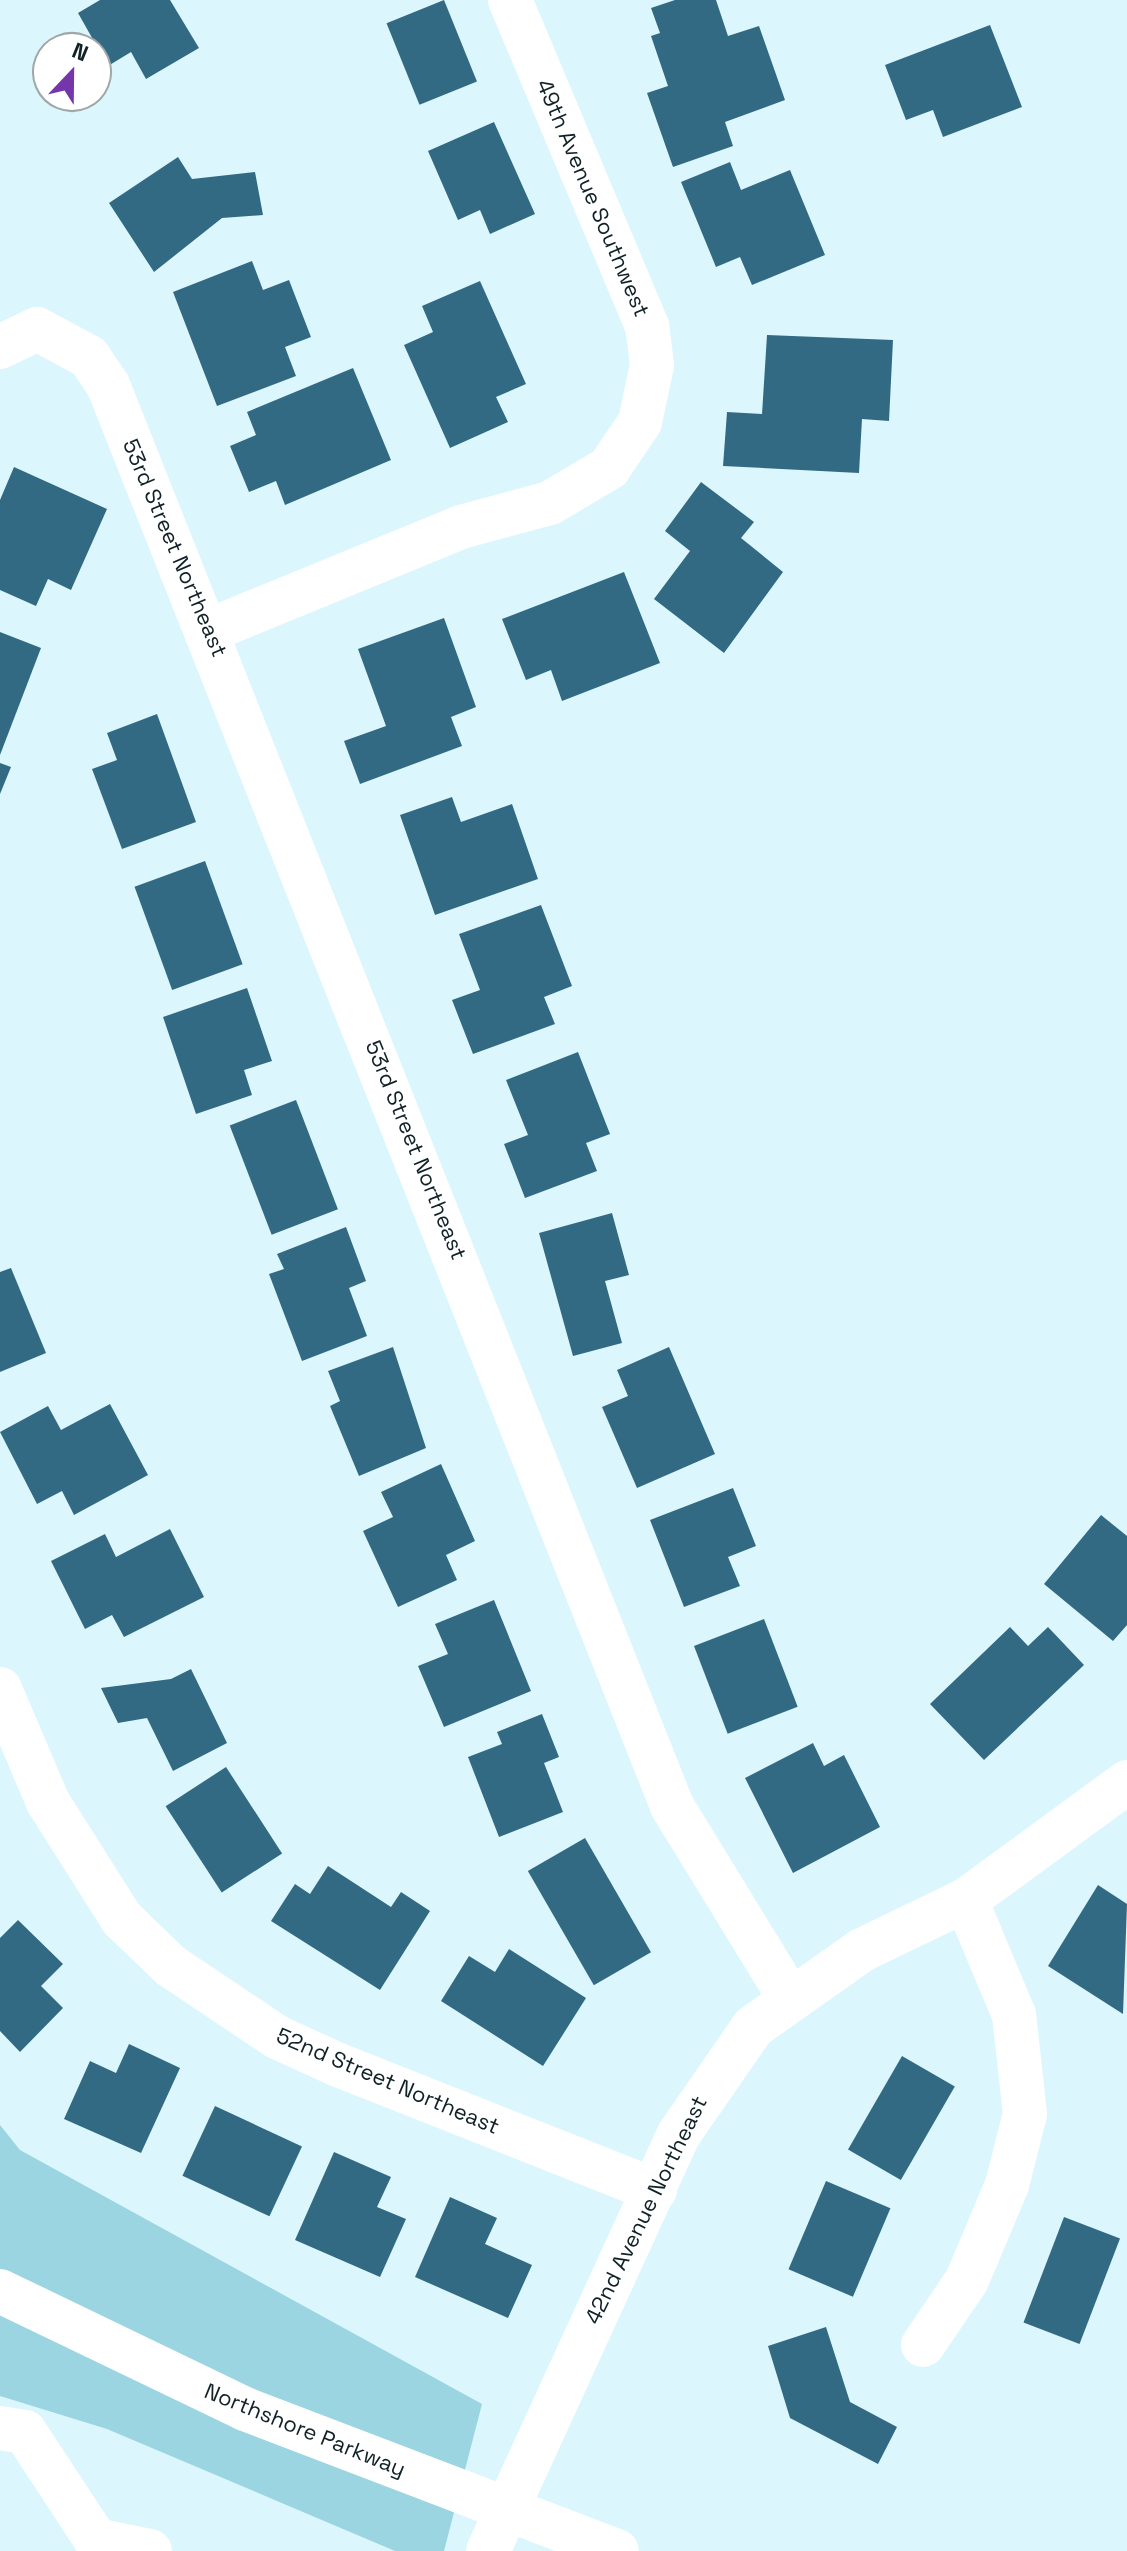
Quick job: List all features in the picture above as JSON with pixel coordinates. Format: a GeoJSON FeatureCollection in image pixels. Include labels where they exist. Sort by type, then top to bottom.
{"type":"FeatureCollection","features":[{"type":"Feature","properties":{"kind":"street","name":"49th Avenue Southwest"},"geometry":{"type":"LineString","coordinates":[[210,630],[461,527],[550,503],[609,468],[640,422],[652,365],[647,326],[510,0]]}},
{"type":"Feature","properties":{"kind":"street","name":"53rd Street Northeast"},"geometry":{"type":"LineString","coordinates":[[13,338],[67,342],[108,385],[210,630],[672,1806],[789,1997]]}},
{"type":"Feature","properties":{"kind":"street","name":"52nd Street Northeast"},"geometry":{"type":"LineString","coordinates":[[0,1689],[48,1802],[122,1919],[171,1966],[277,2037],[336,2064],[655,2190]]}},
{"type":"Feature","properties":{"kind":"street","name":"42nd Avenue Northeast"},"geometry":{"type":"LineString","coordinates":[[488,2551],[502,2509],[700,2096],[753,2027],[789,1997],[862,1950],[966,1900],[1127,1782]]}},
{"type":"Feature","properties":{"kind":"street"},"geometry":{"type":"LineString","coordinates":[[923,2345],[967,2280],[1007,2185],[1025,2114],[1014,2015],[966,1900]]}},
{"type":"Feature","properties":{"kind":"street","name":"Northshore Parkway"},"geometry":{"type":"LineString","coordinates":[[0,2291],[245,2409],[617,2551]]}},
{"type":"Feature","properties":{"kind":"street"},"geometry":{"type":"LineString","coordinates":[[0,2428],[25,2432],[96,2540],[150,2551]]}},
{"type":"Feature","properties":{"kind":"shaded area"},"geometry":{"type":"Polygon","coordinates":[[[0,2125],[20,2150],[482,2404],[444,2551],[395,2551],[107,2429],[0,2396],[0,2125]]]}},
{"type":"Feature","properties":{"kind":"building"},"geometry":{"type":"Polygon","coordinates":[[[100,0],[170,0],[199,48],[146,79],[131,52],[112,64],[112,32],[89,32],[78,13],[100,0]]]}},
{"type":"Feature","properties":{"kind":"building"},"geometry":{"type":"Polygon","coordinates":[[[444,0],[477,82],[419,105],[387,23],[444,0]]]}},
{"type":"Feature","properties":{"kind":"building"},"geometry":{"type":"Polygon","coordinates":[[[675,0],[716,0],[728,36],[759,26],[785,100],[725,122],[733,146],[673,167],[647,93],[668,86],[651,36],[660,33],[651,8],[675,0]]]}},
{"type":"Feature","properties":{"kind":"building"},"geometry":{"type":"Polygon","coordinates":[[[990,25],[1022,107],[943,137],[933,110],[906,120],[885,65],[990,25]]]}},
{"type":"Feature","properties":{"kind":"building"},"geometry":{"type":"Polygon","coordinates":[[[494,122],[535,214],[490,234],[480,210],[458,220],[428,151],[494,122]]]}},
{"type":"Feature","properties":{"kind":"building"},"geometry":{"type":"Polygon","coordinates":[[[178,157],[192,179],[255,172],[263,215],[222,218],[154,272],[109,203],[178,157]]]}},
{"type":"Feature","properties":{"kind":"building"},"geometry":{"type":"Polygon","coordinates":[[[730,162],[741,190],[790,170],[825,255],[752,285],[740,257],[716,267],[681,182],[730,162]]]}},
{"type":"Feature","properties":{"kind":"building"},"geometry":{"type":"Polygon","coordinates":[[[252,261],[263,290],[289,280],[311,337],[285,347],[296,376],[217,406],[173,292],[252,261]]]}},
{"type":"Feature","properties":{"kind":"building"},"geometry":{"type":"Polygon","coordinates":[[[480,281],[526,384],[496,397],[508,422],[450,448],[404,345],[433,332],[422,306],[480,281]]]}},
{"type":"Feature","properties":{"kind":"building"},"geometry":{"type":"Polygon","coordinates":[[[767,335],[893,340],[889,421],[862,419],[859,473],[723,466],[727,412],[762,414],[767,335]]]}},
{"type":"Feature","properties":{"kind":"building"},"geometry":{"type":"Polygon","coordinates":[[[353,368],[391,460],[285,505],[276,481],[249,492],[230,446],[256,435],[247,412],[353,368]]]}},
{"type":"Feature","properties":{"kind":"building"},"geometry":{"type":"Polygon","coordinates":[[[14,467],[107,509],[71,590],[48,579],[36,606],[0,590],[0,500],[14,467]]]}},
{"type":"Feature","properties":{"kind":"building"},"geometry":{"type":"Polygon","coordinates":[[[701,482],[754,522],[741,538],[783,572],[724,653],[654,599],[690,551],[665,531],[701,482]]]}},
{"type":"Feature","properties":{"kind":"building"},"geometry":{"type":"Polygon","coordinates":[[[624,572],[660,663],[562,701],[551,670],[526,680],[502,619],[624,572]]]}},
{"type":"Feature","properties":{"kind":"building"},"geometry":{"type":"Polygon","coordinates":[[[444,618],[476,707],[451,717],[462,746],[360,784],[344,741],[386,726],[358,649],[444,618]]]}},
{"type":"Feature","properties":{"kind":"building"},"geometry":{"type":"Polygon","coordinates":[[[0,632],[41,648],[0,755],[0,632]]]}},
{"type":"Feature","properties":{"kind":"building"},"geometry":{"type":"Polygon","coordinates":[[[157,714],[196,822],[122,849],[92,769],[117,760],[107,733],[157,714]]]}},
{"type":"Feature","properties":{"kind":"building"},"geometry":{"type":"Polygon","coordinates":[[[0,763],[11,767],[0,794],[0,763]]]}},
{"type":"Feature","properties":{"kind":"building"},"geometry":{"type":"Polygon","coordinates":[[[452,797],[461,822],[512,804],[538,879],[435,915],[400,815],[452,797]]]}},
{"type":"Feature","properties":{"kind":"building"},"geometry":{"type":"Polygon","coordinates":[[[205,861],[243,964],[172,990],[135,887],[205,861]]]}},
{"type":"Feature","properties":{"kind":"building"},"geometry":{"type":"Polygon","coordinates":[[[541,905],[572,986],[544,997],[555,1024],[473,1054],[452,1000],[480,990],[459,934],[541,905]]]}},
{"type":"Feature","properties":{"kind":"building"},"geometry":{"type":"Polygon","coordinates":[[[247,988],[272,1061],[244,1070],[252,1095],[196,1114],[163,1017],[247,988]]]}},
{"type":"Feature","properties":{"kind":"building"},"geometry":{"type":"Polygon","coordinates":[[[578,1052],[610,1134],[586,1143],[597,1171],[525,1198],[504,1144],[528,1135],[506,1080],[578,1052]]]}},
{"type":"Feature","properties":{"kind":"building"},"geometry":{"type":"Polygon","coordinates":[[[296,1100],[338,1209],[272,1235],[230,1125],[296,1100]]]}},
{"type":"Feature","properties":{"kind":"building"},"geometry":{"type":"Polygon","coordinates":[[[612,1213],[629,1275],[605,1281],[622,1343],[573,1356],[539,1233],[612,1213]]]}},
{"type":"Feature","properties":{"kind":"building"},"geometry":{"type":"Polygon","coordinates":[[[346,1227],[366,1281],[349,1288],[367,1336],[302,1361],[269,1274],[284,1269],[277,1254],[346,1227]]]}},
{"type":"Feature","properties":{"kind":"building"},"geometry":{"type":"Polygon","coordinates":[[[11,1268],[46,1353],[0,1372],[0,1272],[11,1268]]]}},
{"type":"Feature","properties":{"kind":"building"},"geometry":{"type":"Polygon","coordinates":[[[393,1347],[426,1448],[359,1476],[330,1406],[340,1401],[328,1371],[393,1347]]]}},
{"type":"Feature","properties":{"kind":"building"},"geometry":{"type":"Polygon","coordinates":[[[669,1347],[715,1454],[637,1488],[602,1407],[628,1396],[617,1370],[669,1347]]]}},
{"type":"Feature","properties":{"kind":"building"},"geometry":{"type":"Polygon","coordinates":[[[110,1404],[148,1475],[74,1515],[62,1491],[37,1504],[0,1432],[48,1406],[61,1430],[110,1404]]]}},
{"type":"Feature","properties":{"kind":"building"},"geometry":{"type":"Polygon","coordinates":[[[441,1464],[475,1541],[446,1555],[457,1580],[398,1607],[363,1531],[393,1517],[381,1492],[441,1464]]]}},
{"type":"Feature","properties":{"kind":"building"},"geometry":{"type":"Polygon","coordinates":[[[733,1488],[756,1546],[728,1557],[740,1586],[684,1607],[650,1520],[733,1488]]]}},
{"type":"Feature","properties":{"kind":"building"},"geometry":{"type":"Polygon","coordinates":[[[1101,1515],[1127,1536],[1127,1625],[1113,1641],[1044,1584],[1101,1515]]]}},
{"type":"Feature","properties":{"kind":"building"},"geometry":{"type":"Polygon","coordinates":[[[170,1529],[204,1597],[124,1637],[112,1615],[85,1629],[51,1561],[105,1534],[116,1557],[170,1529]]]}},
{"type":"Feature","properties":{"kind":"building"},"geometry":{"type":"Polygon","coordinates":[[[494,1600],[531,1691],[444,1727],[418,1666],[448,1654],[435,1624],[494,1600]]]}},
{"type":"Feature","properties":{"kind":"building"},"geometry":{"type":"Polygon","coordinates":[[[764,1619],[798,1707],[728,1734],[694,1646],[764,1619]]]}},
{"type":"Feature","properties":{"kind":"building"},"geometry":{"type":"Polygon","coordinates":[[[1010,1627],[1028,1646],[1048,1627],[1084,1665],[984,1760],[930,1704],[1010,1627]]]}},
{"type":"Feature","properties":{"kind":"building"},"geometry":{"type":"Polygon","coordinates":[[[191,1669],[227,1743],[173,1771],[147,1718],[118,1723],[101,1688],[171,1679],[191,1669]]]}},
{"type":"Feature","properties":{"kind":"building"},"geometry":{"type":"Polygon","coordinates":[[[542,1714],[559,1757],[544,1763],[563,1812],[499,1837],[468,1757],[502,1744],[497,1732],[542,1714]]]}},
{"type":"Feature","properties":{"kind":"building"},"geometry":{"type":"Polygon","coordinates":[[[813,1743],[824,1766],[844,1755],[880,1827],[793,1873],[745,1778],[813,1743]]]}},
{"type":"Feature","properties":{"kind":"building"},"geometry":{"type":"Polygon","coordinates":[[[226,1767],[282,1853],[222,1893],[166,1806],[226,1767]]]}},
{"type":"Feature","properties":{"kind":"building"},"geometry":{"type":"Polygon","coordinates":[[[585,1838],[651,1952],[594,1985],[528,1871],[585,1838]]]}},
{"type":"Feature","properties":{"kind":"building"},"geometry":{"type":"Polygon","coordinates":[[[328,1866],[391,1907],[401,1892],[430,1911],[380,1990],[271,1921],[295,1884],[310,1894],[328,1866]]]}},
{"type":"Feature","properties":{"kind":"building"},"geometry":{"type":"Polygon","coordinates":[[[1098,1885],[1127,1904],[1123,2014],[1048,1966],[1098,1885]]]}},
{"type":"Feature","properties":{"kind":"building"},"geometry":{"type":"Polygon","coordinates":[[[18,1920],[63,1964],[41,1986],[63,2008],[20,2052],[0,2031],[0,1938],[18,1920]]]}},
{"type":"Feature","properties":{"kind":"building"},"geometry":{"type":"Polygon","coordinates":[[[509,1949],[586,1998],[543,2066],[441,2001],[469,1956],[495,1972],[509,1949]]]}},
{"type":"Feature","properties":{"kind":"building"},"geometry":{"type":"Polygon","coordinates":[[[129,2044],[180,2068],[141,2153],[64,2119],[90,2061],[116,2073],[129,2044]]]}},
{"type":"Feature","properties":{"kind":"building"},"geometry":{"type":"Polygon","coordinates":[[[902,2056],[955,2086],[901,2180],[848,2150],[902,2056]]]}},
{"type":"Feature","properties":{"kind":"building"},"geometry":{"type":"Polygon","coordinates":[[[215,2106],[302,2147],[269,2216],[182,2176],[215,2106]]]}},
{"type":"Feature","properties":{"kind":"building"},"geometry":{"type":"Polygon","coordinates":[[[334,2152],[391,2177],[377,2207],[406,2219],[380,2277],[295,2240],[334,2152]]]}},
{"type":"Feature","properties":{"kind":"building"},"geometry":{"type":"Polygon","coordinates":[[[826,2181],[890,2208],[853,2297],[788,2269],[826,2181]]]}},
{"type":"Feature","properties":{"kind":"building"},"geometry":{"type":"Polygon","coordinates":[[[450,2197],[497,2218],[485,2244],[532,2265],[508,2318],[415,2277],[450,2197]]]}},
{"type":"Feature","properties":{"kind":"building"},"geometry":{"type":"Polygon","coordinates":[[[1064,2217],[1120,2239],[1080,2344],[1024,2322],[1064,2217]]]}},
{"type":"Feature","properties":{"kind":"building"},"geometry":{"type":"Polygon","coordinates":[[[826,2327],[850,2402],[897,2427],[878,2464],[790,2418],[768,2346],[826,2327]]]}}]}
